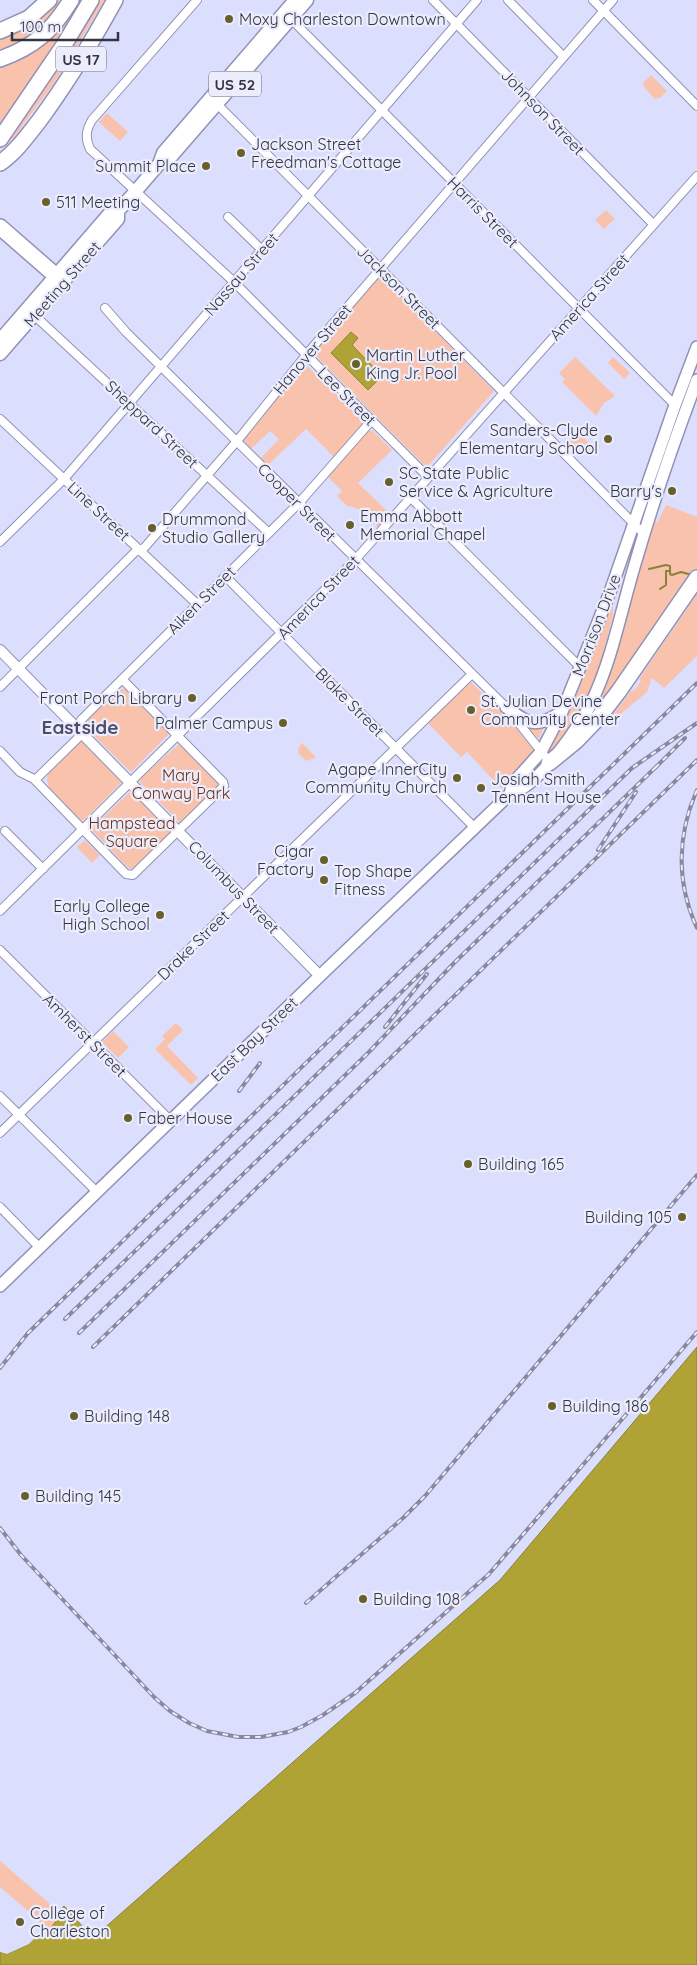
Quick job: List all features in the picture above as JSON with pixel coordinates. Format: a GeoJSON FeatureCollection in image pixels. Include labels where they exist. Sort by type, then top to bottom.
{"type":"FeatureCollection","features":[{"type":"Feature","properties":{"kind":"highway"},"geometry":{"type":"LineString","coordinates":[[0,31],[30,18],[49,0]]}},
{"type":"Feature","properties":{"kind":"highway"},"geometry":{"type":"LineString","coordinates":[[0,59],[17,53],[39,40],[58,20],[71,0]]}},
{"type":"Feature","properties":{"kind":"highway"},"geometry":{"type":"LineString","coordinates":[[0,139],[64,45],[91,0]]}},
{"type":"Feature","properties":{"kind":"highway","name":"US 17"},"geometry":{"type":"LineString","coordinates":[[0,163],[21,144],[50,106],[115,0]]}},
{"type":"Feature","properties":{"kind":"highway"},"geometry":{"type":"LineString","coordinates":[[0,227],[59,279]]}},
{"type":"Feature","properties":{"kind":"highway"},"geometry":{"type":"LineString","coordinates":[[545,757],[576,740],[599,717],[697,578]]}},
{"type":"Feature","properties":{"kind":"main road","name":"Meeting Street"},"geometry":{"type":"LineString","coordinates":[[159,164],[162,153],[295,0]]}},
{"type":"Feature","properties":{"kind":"main road","name":"Meeting Street"},"geometry":{"type":"LineString","coordinates":[[0,354],[34,315],[110,213],[118,211],[159,164],[169,159],[307,0]]}},
{"type":"Feature","properties":{"kind":"main road","name":"Meeting Street"},"geometry":{"type":"LineString","coordinates":[[0,340],[59,279]]}},
{"type":"Feature","properties":{"kind":"main road","name":"Morrison Drive"},"geometry":{"type":"LineString","coordinates":[[545,757],[634,524],[697,347]]}},
{"type":"Feature","properties":{"kind":"main road","name":"Morrison Drive"},"geometry":{"type":"LineString","coordinates":[[510,794],[520,792],[545,757],[582,720],[594,698],[609,655],[644,534],[697,380]]}},
{"type":"Feature","properties":{"kind":"main road"},"geometry":{"type":"LineString","coordinates":[[506,708],[532,723],[543,723],[562,712]]}},
{"type":"Feature","properties":{"kind":"main road","name":"East Bay Street"},"geometry":{"type":"LineString","coordinates":[[0,1286],[510,794]]}},
{"type":"Feature","properties":{"kind":"street","name":"Lee Street"},"geometry":{"type":"LineString","coordinates":[[197,0],[92,120],[86,132],[87,144],[93,154],[234,281],[428,477]]}},
{"type":"Feature","properties":{"kind":"street","name":"Johnson Street"},"geometry":{"type":"LineString","coordinates":[[433,0],[653,224]]}},
{"type":"Feature","properties":{"kind":"street","name":"Nassau Street"},"geometry":{"type":"LineString","coordinates":[[0,542],[64,479],[477,0]]}},
{"type":"Feature","properties":{"kind":"street"},"geometry":{"type":"LineString","coordinates":[[508,0],[564,56]]}},
{"type":"Feature","properties":{"kind":"street"},"geometry":{"type":"LineString","coordinates":[[593,0],[697,106]]}},
{"type":"Feature","properties":{"kind":"street","name":"Hanover Street"},"geometry":{"type":"LineString","coordinates":[[0,687],[136,551],[144,548],[237,441],[306,354],[613,0]]}},
{"type":"Feature","properties":{"kind":"street","name":"Harris Street"},"geometry":{"type":"LineString","coordinates":[[291,19],[675,405]]}},
{"type":"Feature","properties":{"kind":"street","name":"Jackson Street"},"geometry":{"type":"LineString","coordinates":[[217,104],[644,534]]}},
{"type":"Feature","properties":{"kind":"street","name":"America Street"},"geometry":{"type":"LineString","coordinates":[[0,911],[355,560],[697,176]]}},
{"type":"Feature","properties":{"kind":"street"},"geometry":{"type":"LineString","coordinates":[[228,217],[262,250]]}},
{"type":"Feature","properties":{"kind":"street","name":"Cooper Street"},"geometry":{"type":"LineString","coordinates":[[105,308],[160,366],[506,708],[545,757]]}},
{"type":"Feature","properties":{"kind":"street","name":"Sheppard Street"},"geometry":{"type":"LineString","coordinates":[[34,315],[269,533]]}},
{"type":"Feature","properties":{"kind":"street","name":"Line Street"},"geometry":{"type":"LineString","coordinates":[[0,419],[197,604]]}},
{"type":"Feature","properties":{"kind":"street","name":"Aiken Street"},"geometry":{"type":"LineString","coordinates":[[35,780],[76,740],[81,720],[299,503],[372,420]]}},
{"type":"Feature","properties":{"kind":"street"},"geometry":{"type":"LineString","coordinates":[[410,497],[580,667]]}},
{"type":"Feature","properties":{"kind":"street","name":"Blake Street"},"geometry":{"type":"LineString","coordinates":[[226,576],[475,828]]}},
{"type":"Feature","properties":{"kind":"street","name":"Columbus Street"},"geometry":{"type":"LineString","coordinates":[[0,650],[320,976]]}},
{"type":"Feature","properties":{"kind":"street","name":"Drake Street"},"geometry":{"type":"LineString","coordinates":[[0,1132],[472,674]]}},
{"type":"Feature","properties":{"kind":"street"},"geometry":{"type":"LineString","coordinates":[[0,751],[20,772],[35,780],[126,874],[131,876],[224,786],[223,782],[122,679]]}},
{"type":"Feature","properties":{"kind":"street"},"geometry":{"type":"LineString","coordinates":[[5,831],[43,869]]}},
{"type":"Feature","properties":{"kind":"street","name":"Amherst Street"},"geometry":{"type":"LineString","coordinates":[[0,950],[171,1120]]}},
{"type":"Feature","properties":{"kind":"street"},"geometry":{"type":"LineString","coordinates":[[0,1096],[97,1192]]}},
{"type":"Feature","properties":{"kind":"street"},"geometry":{"type":"LineString","coordinates":[[0,1207],[40,1248]]}},
{"type":"Feature","properties":{"kind":"green space"},"geometry":{"type":"Polygon","coordinates":[[[59,0],[64,0],[51,17],[36,31],[19,43],[0,51],[0,38],[49,10],[59,0]]]}},
{"type":"Feature","properties":{"kind":"green space"},"geometry":{"type":"Polygon","coordinates":[[[79,0],[82,0],[41,67],[0,127],[0,65],[32,51],[48,41],[54,36],[79,0]]]}},
{"type":"Feature","properties":{"kind":"green space"},"geometry":{"type":"Polygon","coordinates":[[[99,0],[105,0],[54,83],[14,137],[0,150],[68,50],[99,0]]]}},
{"type":"Feature","properties":{"kind":"green space"},"geometry":{"type":"Polygon","coordinates":[[[651,75],[667,91],[660,98],[655,99],[643,83],[651,75]]]}},
{"type":"Feature","properties":{"kind":"green space"},"geometry":{"type":"Polygon","coordinates":[[[107,113],[128,132],[120,141],[99,122],[107,113]]]}},
{"type":"Feature","properties":{"kind":"green space"},"geometry":{"type":"Polygon","coordinates":[[[606,210],[615,219],[604,229],[595,220],[606,210]]]}},
{"type":"Feature","properties":{"kind":"green space"},"geometry":{"type":"Polygon","coordinates":[[[381,276],[494,391],[428,466],[425,466],[314,354],[377,278],[381,276]]]}},
{"type":"Feature","properties":{"kind":"green space"},"geometry":{"type":"Polygon","coordinates":[[[575,357],[615,396],[604,403],[596,416],[562,382],[565,379],[559,373],[575,357]]]}},
{"type":"Feature","properties":{"kind":"green space"},"geometry":{"type":"Polygon","coordinates":[[[613,357],[630,373],[624,379],[608,363],[613,357]]]}},
{"type":"Feature","properties":{"kind":"green space"},"geometry":{"type":"Polygon","coordinates":[[[305,364],[362,420],[363,424],[334,457],[306,429],[267,466],[260,459],[279,439],[270,431],[251,449],[244,440],[305,364]]]}},
{"type":"Feature","properties":{"kind":"green space"},"geometry":{"type":"Polygon","coordinates":[[[368,430],[373,431],[392,450],[358,483],[390,514],[378,527],[356,508],[347,506],[337,496],[342,491],[328,477],[368,430]]]}},
{"type":"Feature","properties":{"kind":"green space"},"geometry":{"type":"Polygon","coordinates":[[[578,432],[592,446],[590,451],[584,454],[581,453],[581,448],[577,449],[569,442],[578,432]]]}},
{"type":"Feature","properties":{"kind":"green space"},"geometry":{"type":"Polygon","coordinates":[[[666,505],[697,517],[697,569],[598,708],[653,522],[657,523],[666,505]]]}},
{"type":"Feature","properties":{"kind":"green space"},"geometry":{"type":"Polygon","coordinates":[[[697,594],[697,656],[664,688],[652,678],[647,692],[605,725],[632,690],[634,691],[641,681],[639,679],[697,594]]]}},
{"type":"Feature","properties":{"kind":"green space"},"geometry":{"type":"Polygon","coordinates":[[[609,606],[613,607],[613,614],[597,681],[576,721],[549,756],[545,754],[609,606]]]}},
{"type":"Feature","properties":{"kind":"green space"},"geometry":{"type":"Polygon","coordinates":[[[471,682],[515,726],[534,750],[532,758],[501,788],[467,752],[461,757],[427,722],[471,682]]]}},
{"type":"Feature","properties":{"kind":"green space"},"geometry":{"type":"Polygon","coordinates":[[[123,689],[167,729],[169,734],[131,772],[88,729],[88,718],[116,691],[123,689]]]}},
{"type":"Feature","properties":{"kind":"green space"},"geometry":{"type":"Polygon","coordinates":[[[524,725],[544,727],[539,739],[524,725]]]}},
{"type":"Feature","properties":{"kind":"green space"},"geometry":{"type":"Polygon","coordinates":[[[81,741],[122,782],[81,821],[49,788],[47,779],[48,773],[81,741]]]}},
{"type":"Feature","properties":{"kind":"green space"},"geometry":{"type":"Polygon","coordinates":[[[302,743],[315,758],[306,761],[298,753],[302,743]]]}},
{"type":"Feature","properties":{"kind":"green space","name":"Mary Conway Park"},"geometry":{"type":"Polygon","coordinates":[[[179,744],[219,782],[220,786],[182,823],[140,782],[141,778],[179,744]]]}},
{"type":"Feature","properties":{"kind":"green space","name":"Hampstead Square"},"geometry":{"type":"Polygon","coordinates":[[[131,791],[171,832],[137,867],[132,869],[127,867],[91,829],[131,791]]]}},
{"type":"Feature","properties":{"kind":"green space"},"geometry":{"type":"Polygon","coordinates":[[[85,840],[100,855],[92,863],[77,847],[85,840]]]}},
{"type":"Feature","properties":{"kind":"green space"},"geometry":{"type":"Polygon","coordinates":[[[176,1023],[183,1030],[167,1046],[198,1078],[191,1085],[155,1049],[165,1039],[162,1036],[176,1023]]]}},
{"type":"Feature","properties":{"kind":"green space"},"geometry":{"type":"Polygon","coordinates":[[[113,1031],[129,1047],[118,1058],[102,1042],[113,1031]]]}},
{"type":"Feature","properties":{"kind":"green space"},"geometry":{"type":"Polygon","coordinates":[[[0,1861],[63,1915],[50,1930],[0,1887],[0,1861]]]}},
{"type":"Feature","properties":{"kind":"shaded area","name":"Martin Luther King Jr. Pool"},"geometry":{"type":"Polygon","coordinates":[[[351,332],[358,338],[352,345],[382,376],[368,390],[331,353],[351,332]]]}},
{"type":"Feature","properties":{"kind":"shaded area"},"geometry":{"type":"Polygon","coordinates":[[[697,1347],[697,1965],[0,1965],[0,1952],[7,1954],[29,1944],[49,1930],[61,1915],[55,1909],[59,1911],[64,1906],[93,1938],[500,1580],[697,1347]]]}},
{"type":"Feature","properties":{"kind":"pier"},"geometry":{"type":"Polygon","coordinates":[[[47,1928],[49,1930],[29,1944],[7,1954],[0,1952],[0,1950],[6,1951],[27,1942],[47,1928]]]}},
{"type":"Feature","properties":{"kind":"waterway"},"geometry":{"type":"LineString","coordinates":[[649,569],[666,565],[670,566],[670,574],[672,575],[681,572],[692,575]]}},
{"type":"Feature","properties":{"kind":"waterway"},"geometry":{"type":"LineString","coordinates":[[660,589],[666,585],[666,571],[669,571]]}},
{"type":"Feature","properties":{"kind":"railway"},"geometry":{"type":"LineString","coordinates":[[0,1368],[28,1333],[697,683]]}},
{"type":"Feature","properties":{"kind":"railway"},"geometry":{"type":"LineString","coordinates":[[65,1319],[632,768],[697,723]]}},
{"type":"Feature","properties":{"kind":"railway"},"geometry":{"type":"LineString","coordinates":[[655,768],[685,738]]}},
{"type":"Feature","properties":{"kind":"railway"},"geometry":{"type":"LineString","coordinates":[[93,1347],[697,760]]}},
{"type":"Feature","properties":{"kind":"railway"},"geometry":{"type":"LineString","coordinates":[[79,1333],[368,1053],[454,963],[659,764]]}},
{"type":"Feature","properties":{"kind":"railway"},"geometry":{"type":"LineString","coordinates":[[697,790],[686,824],[682,859],[685,894],[697,928]]}},
{"type":"Feature","properties":{"kind":"railway"},"geometry":{"type":"LineString","coordinates":[[598,850],[636,792]]}},
{"type":"Feature","properties":{"kind":"railway"},"geometry":{"type":"LineString","coordinates":[[385,1027],[427,974]]}},
{"type":"Feature","properties":{"kind":"railway"},"geometry":{"type":"LineString","coordinates":[[239,1091],[260,1063]]}},
{"type":"Feature","properties":{"kind":"railway"},"geometry":{"type":"LineString","coordinates":[[306,1603],[403,1518],[425,1496],[697,1175]]}},
{"type":"Feature","properties":{"kind":"railway"},"geometry":{"type":"LineString","coordinates":[[0,1528],[21,1555],[154,1697],[170,1711],[189,1723],[207,1731],[238,1737],[261,1737],[288,1732],[323,1715],[355,1693],[489,1574],[697,1332]]}},
{"type":"Feature","properties":{"kind":"place","name":"Moxy Charleston Downtown"},"geometry":{"type":"Point","coordinates":[229,19]}},
{"type":"Feature","properties":{"kind":"place","name":"Jackson Street Freedman's Cottage"},"geometry":{"type":"Point","coordinates":[241,153]}},
{"type":"Feature","properties":{"kind":"place","name":"Summit Place"},"geometry":{"type":"Point","coordinates":[206,166]}},
{"type":"Feature","properties":{"kind":"place","name":"511 Meeting"},"geometry":{"type":"Point","coordinates":[46,202]}},
{"type":"Feature","properties":{"kind":"place","name":"Martin Luther King Jr. Pool"},"geometry":{"type":"Point","coordinates":[356,364]}},
{"type":"Feature","properties":{"kind":"place","name":"Sanders-Clyde Elementary School"},"geometry":{"type":"Point","coordinates":[608,439]}},
{"type":"Feature","properties":{"kind":"place","name":"SC State Public Service & Agriculture"},"geometry":{"type":"Point","coordinates":[389,482]}},
{"type":"Feature","properties":{"kind":"place","name":"Barry's"},"geometry":{"type":"Point","coordinates":[672,491]}},
{"type":"Feature","properties":{"kind":"place","name":"Emma Abbott Memorial Chapel"},"geometry":{"type":"Point","coordinates":[350,525]}},
{"type":"Feature","properties":{"kind":"place","name":"Drummond Studio Gallery"},"geometry":{"type":"Point","coordinates":[152,528]}},
{"type":"Feature","properties":{"kind":"place","name":"Front Porch Library"},"geometry":{"type":"Point","coordinates":[192,698]}},
{"type":"Feature","properties":{"kind":"place","name":"St. Julian Devine Community Center"},"geometry":{"type":"Point","coordinates":[471,710]}},
{"type":"Feature","properties":{"kind":"place","name":"Palmer Campus"},"geometry":{"type":"Point","coordinates":[283,723]}},
{"type":"Feature","properties":{"kind":"place","name":"Agape InnerCity Community Church"},"geometry":{"type":"Point","coordinates":[457,778]}},
{"type":"Feature","properties":{"kind":"place","name":"Josiah Smith Tennent House"},"geometry":{"type":"Point","coordinates":[481,788]}},
{"type":"Feature","properties":{"kind":"place","name":"Cigar Factory"},"geometry":{"type":"Point","coordinates":[324,860]}},
{"type":"Feature","properties":{"kind":"place","name":"Top Shape Fitness"},"geometry":{"type":"Point","coordinates":[324,880]}},
{"type":"Feature","properties":{"kind":"place","name":"Early College High School"},"geometry":{"type":"Point","coordinates":[160,915]}},
{"type":"Feature","properties":{"kind":"place","name":"Faber House"},"geometry":{"type":"Point","coordinates":[128,1118]}},
{"type":"Feature","properties":{"kind":"place","name":"Building 165"},"geometry":{"type":"Point","coordinates":[468,1164]}},
{"type":"Feature","properties":{"kind":"place","name":"Building 105"},"geometry":{"type":"Point","coordinates":[682,1217]}},
{"type":"Feature","properties":{"kind":"place","name":"Building 186"},"geometry":{"type":"Point","coordinates":[552,1406]}},
{"type":"Feature","properties":{"kind":"place","name":"Building 148"},"geometry":{"type":"Point","coordinates":[74,1416]}},
{"type":"Feature","properties":{"kind":"place","name":"Building 145"},"geometry":{"type":"Point","coordinates":[25,1496]}},
{"type":"Feature","properties":{"kind":"place","name":"Building 108"},"geometry":{"type":"Point","coordinates":[363,1599]}},
{"type":"Feature","properties":{"kind":"place","name":"College of Charleston"},"geometry":{"type":"Point","coordinates":[20,1922]}},
{"type":"Feature","properties":{"kind":"district","name":"Eastside"},"geometry":{"type":"Point","coordinates":[80,727]}}]}
